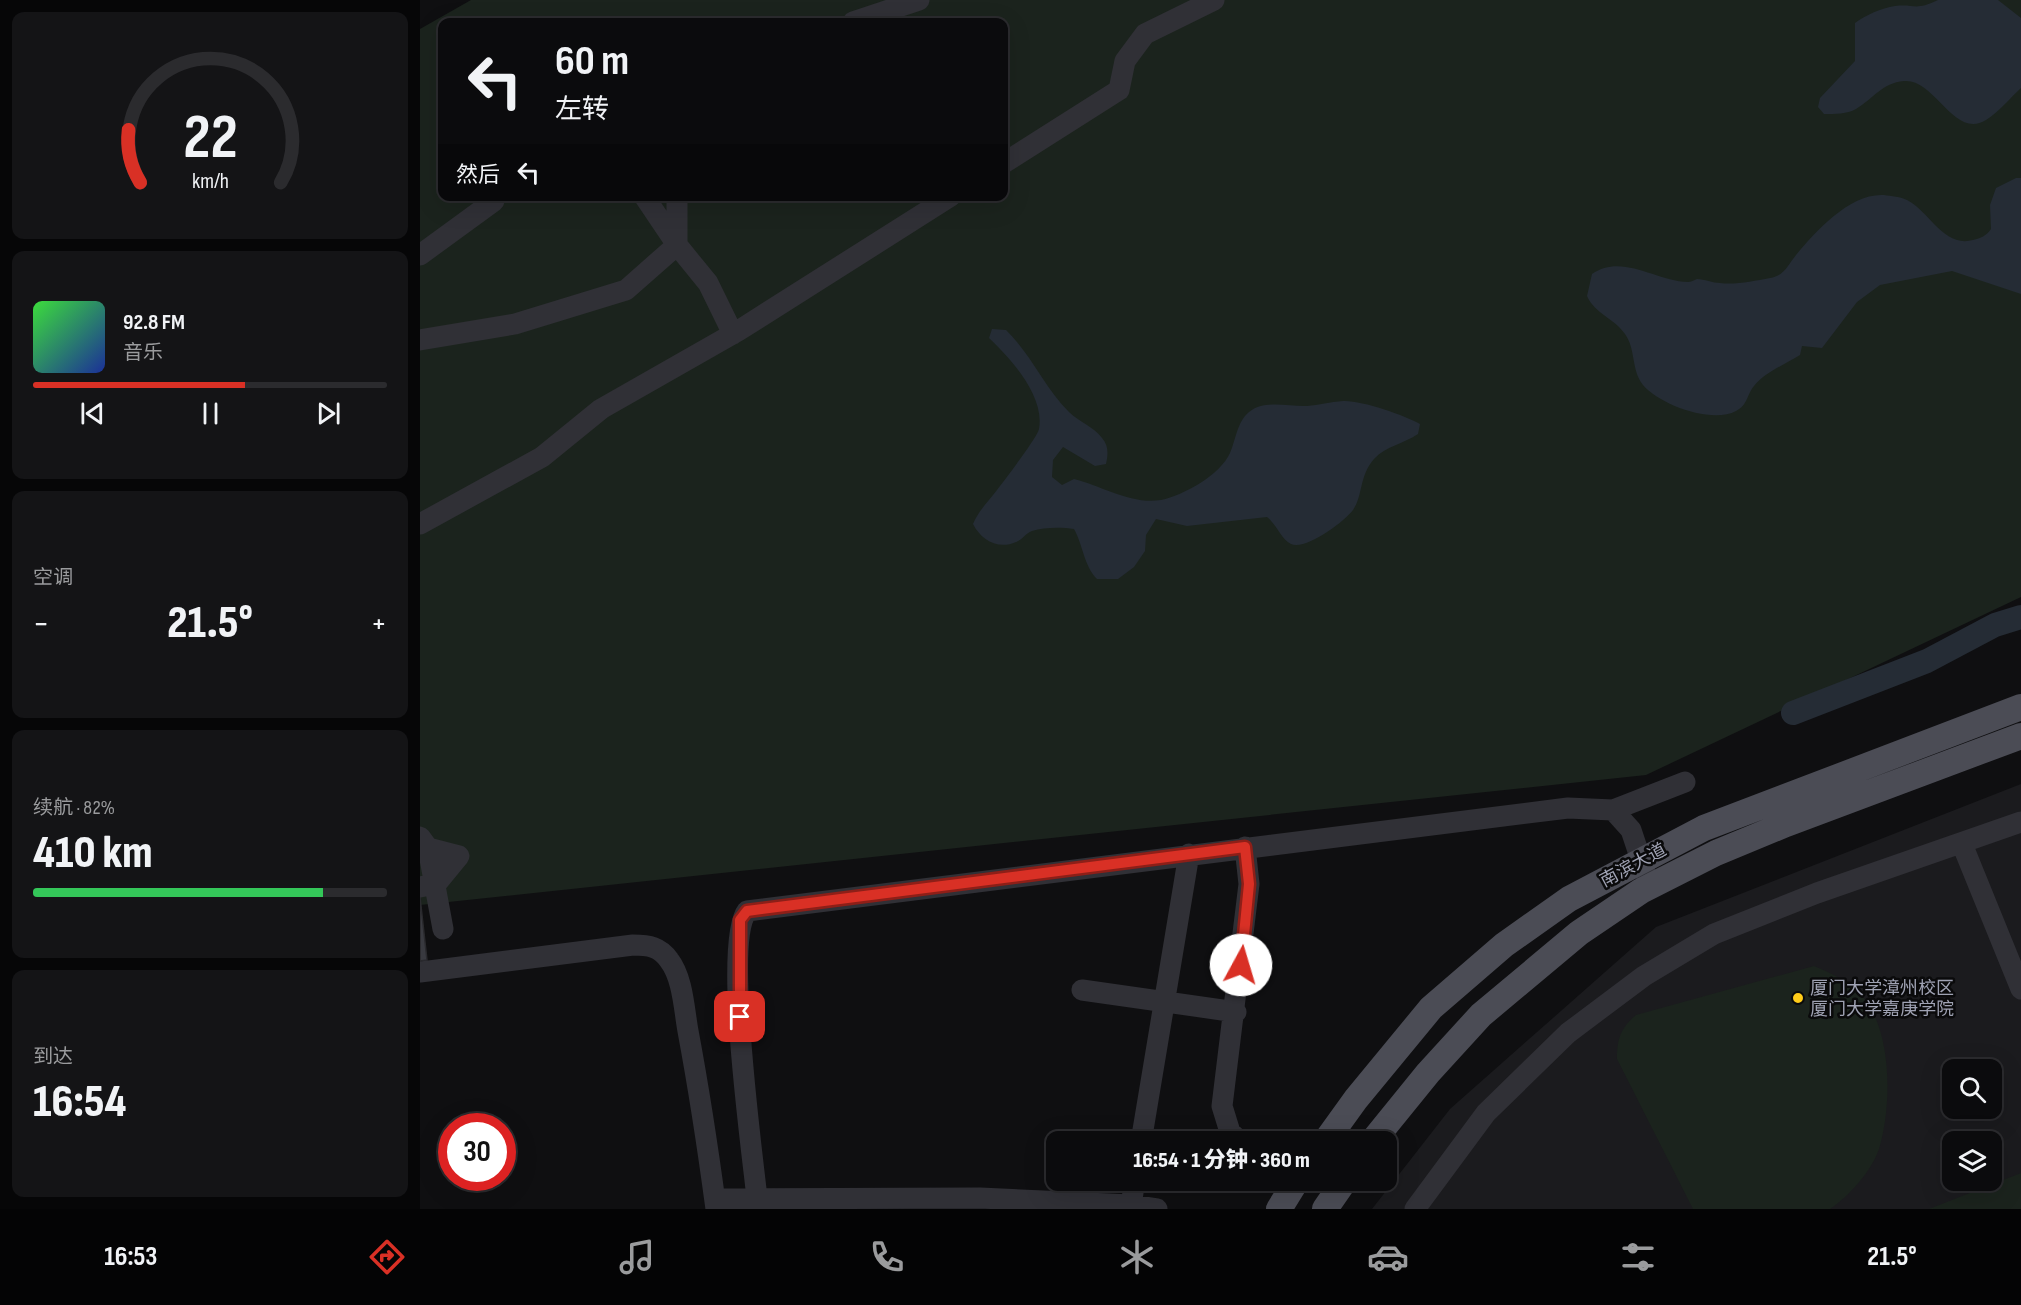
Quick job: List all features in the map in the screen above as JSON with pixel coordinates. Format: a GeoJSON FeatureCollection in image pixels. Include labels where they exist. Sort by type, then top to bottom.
{"type":"FeatureCollection","features":[{"type":"Feature","properties":{"kind":"main road","name":"南滨大道"},"geometry":{"type":"LineString","coordinates":[[1333,1131],[1356,1099],[1431,1008],[1504,945],[1559,906],[1704,828],[1776,798],[2021,706]]}},
{"type":"Feature","properties":{"kind":"main road","name":"南滨大道"},"geometry":{"type":"LineString","coordinates":[[1381,1131],[1428,1073],[1481,1015],[1579,933],[1650,887],[1716,853],[1786,824],[2021,736]]}},
{"type":"Feature","properties":{"kind":"main road"},"geometry":{"type":"LineString","coordinates":[[1326,1209],[1338,1191]]}},
{"type":"Feature","properties":{"kind":"street"},"geometry":{"type":"LineString","coordinates":[[865,18],[919,0]]}},
{"type":"Feature","properties":{"kind":"street"},"geometry":{"type":"LineString","coordinates":[[1008,160],[1119,90],[1125,61],[1145,34],[1214,0]]}},
{"type":"Feature","properties":{"kind":"street"},"geometry":{"type":"LineString","coordinates":[[420,255],[494,201]]}},
{"type":"Feature","properties":{"kind":"street"},"geometry":{"type":"LineString","coordinates":[[647,201],[677,245],[708,282],[733,334]]}},
{"type":"Feature","properties":{"kind":"street"},"geometry":{"type":"LineString","coordinates":[[420,340],[515,324],[626,290],[677,245],[677,201]]}},
{"type":"Feature","properties":{"kind":"street"},"geometry":{"type":"LineString","coordinates":[[420,524],[542,457],[600,409],[733,334],[943,201]]}},
{"type":"Feature","properties":{"kind":"street"},"geometry":{"type":"LineString","coordinates":[[757,1198],[740,1028],[740,920],[747,911],[1568,808],[1613,810],[1685,782]]}},
{"type":"Feature","properties":{"kind":"street"},"geometry":{"type":"LineString","coordinates":[[1613,810],[1631,830],[1643,859],[1650,887]]}},
{"type":"Feature","properties":{"kind":"street"},"geometry":{"type":"LineString","coordinates":[[1415,1209],[1486,1113],[1569,1033],[1644,976],[1714,934],[1817,893],[2021,822]]}},
{"type":"Feature","properties":{"kind":"street"},"geometry":{"type":"LineString","coordinates":[[428,885],[459,856],[424,842],[428,885],[443,929]]}},
{"type":"Feature","properties":{"kind":"street"},"geometry":{"type":"LineString","coordinates":[[1962,844],[2021,988]]}},
{"type":"Feature","properties":{"kind":"street"},"geometry":{"type":"LineString","coordinates":[[1230,1131],[1222,1106],[1236,1012],[1249,884],[1245,847]]}},
{"type":"Feature","properties":{"kind":"street"},"geometry":{"type":"LineString","coordinates":[[1143,1131],[1189,854]]}},
{"type":"Feature","properties":{"kind":"street"},"geometry":{"type":"LineString","coordinates":[[420,972],[633,945],[648,945],[662,951],[671,962],[680,987],[706,1129],[716,1204],[757,1198],[980,1197],[1131,1205],[1158,1209]]}},
{"type":"Feature","properties":{"kind":"street"},"geometry":{"type":"LineString","coordinates":[[1082,990],[1236,1012]]}},
{"type":"Feature","properties":{"kind":"street"},"geometry":{"type":"LineString","coordinates":[[1131,1205],[1133,1191]]}},
{"type":"Feature","properties":{"kind":"shaded area"},"geometry":{"type":"Polygon","coordinates":[[[471,0],[2021,0],[2021,597],[1646,775],[420,905],[420,29],[438,19],[438,201],[1008,201],[1008,18],[439,18],[471,0]]]}},
{"type":"Feature","properties":{"kind":"shaded area"},"geometry":{"type":"Polygon","coordinates":[[[1938,0],[1998,0],[2021,18],[2021,88],[2000,109],[1986,120],[1975,124],[1964,122],[1954,116],[1925,89],[1915,83],[1904,81],[1884,88],[1852,111],[1824,114],[1818,107],[1820,98],[1855,61],[1855,23],[1884,8],[1920,6],[1938,0]]]}},
{"type":"Feature","properties":{"kind":"shaded area"},"geometry":{"type":"Polygon","coordinates":[[[2016,178],[2021,178],[2021,294],[1952,271],[1880,285],[1857,302],[1822,348],[1802,346],[1800,355],[1759,381],[1743,406],[1726,414],[1701,414],[1687,410],[1651,392],[1639,379],[1631,346],[1625,334],[1590,302],[1587,296],[1592,274],[1603,268],[1615,266],[1688,282],[1697,279],[1732,283],[1775,277],[1785,270],[1813,235],[1835,215],[1859,200],[1871,196],[1884,195],[1905,199],[1915,205],[1945,234],[1963,241],[1976,239],[1991,229],[1990,205],[1996,188],[2016,178]]]}},
{"type":"Feature","properties":{"kind":"shaded area"},"geometry":{"type":"Polygon","coordinates":[[[992,329],[1006,330],[1015,339],[1060,402],[1098,434],[1106,444],[1106,464],[1095,466],[1063,447],[1053,460],[1052,477],[1062,485],[1074,479],[1128,497],[1150,501],[1180,494],[1200,483],[1218,469],[1230,453],[1239,426],[1245,416],[1255,408],[1262,406],[1307,406],[1351,401],[1371,405],[1413,420],[1420,424],[1418,434],[1384,451],[1374,459],[1363,479],[1353,510],[1333,528],[1314,539],[1297,545],[1291,544],[1284,539],[1267,517],[1187,526],[1156,519],[1146,535],[1145,551],[1134,567],[1118,579],[1097,579],[1089,568],[1074,529],[1037,530],[1016,542],[1003,545],[985,539],[973,524],[1027,450],[1039,429],[1037,404],[1032,391],[1016,367],[989,338],[992,329]]]}},
{"type":"Feature","properties":{"kind":"shaded area","name":"厦门大学漳州校区 厦门大学嘉庚学院"},"geometry":{"type":"Polygon","coordinates":[[[2021,784],[2021,1209],[1372,1209],[1386,1191],[1397,1191],[1397,1177],[1450,1109],[1656,927],[2021,784]]]}},
{"type":"Feature","properties":{"kind":"shaded area"},"geometry":{"type":"Polygon","coordinates":[[[1814,966],[1839,978],[1856,990],[1871,1010],[1879,1028],[1887,1069],[1887,1091],[1883,1132],[1875,1158],[1859,1183],[1830,1209],[1693,1209],[1617,1059],[1621,1034],[1636,1015],[1814,966]]]}},
{"type":"Feature","properties":{"kind":"shaded area"},"geometry":{"type":"Polygon","coordinates":[[[2021,1173],[2021,1209],[1929,1209],[1975,1191],[2002,1191],[2002,1180],[2021,1173]]]}},
{"type":"Feature","properties":{"kind":"building"},"geometry":{"type":"Polygon","coordinates":[[[420,897],[427,960],[420,961],[420,897]]]}},
{"type":"Feature","properties":{"kind":"waterway"},"geometry":{"type":"LineString","coordinates":[[1793,713],[1927,661],[1995,625],[2021,617]]}},
{"type":"Feature","properties":{"kind":"place","name":"厦门大学漳州校区 厦门大学嘉庚学院"},"geometry":{"type":"Point","coordinates":[1798,998]}},
{"type":"Feature","properties":{"kind":"route"},"geometry":{"type":"LineString","coordinates":[[740,1017],[738,970],[740,920],[747,911],[1245,847],[1249,884],[1241,965]]}}]}
